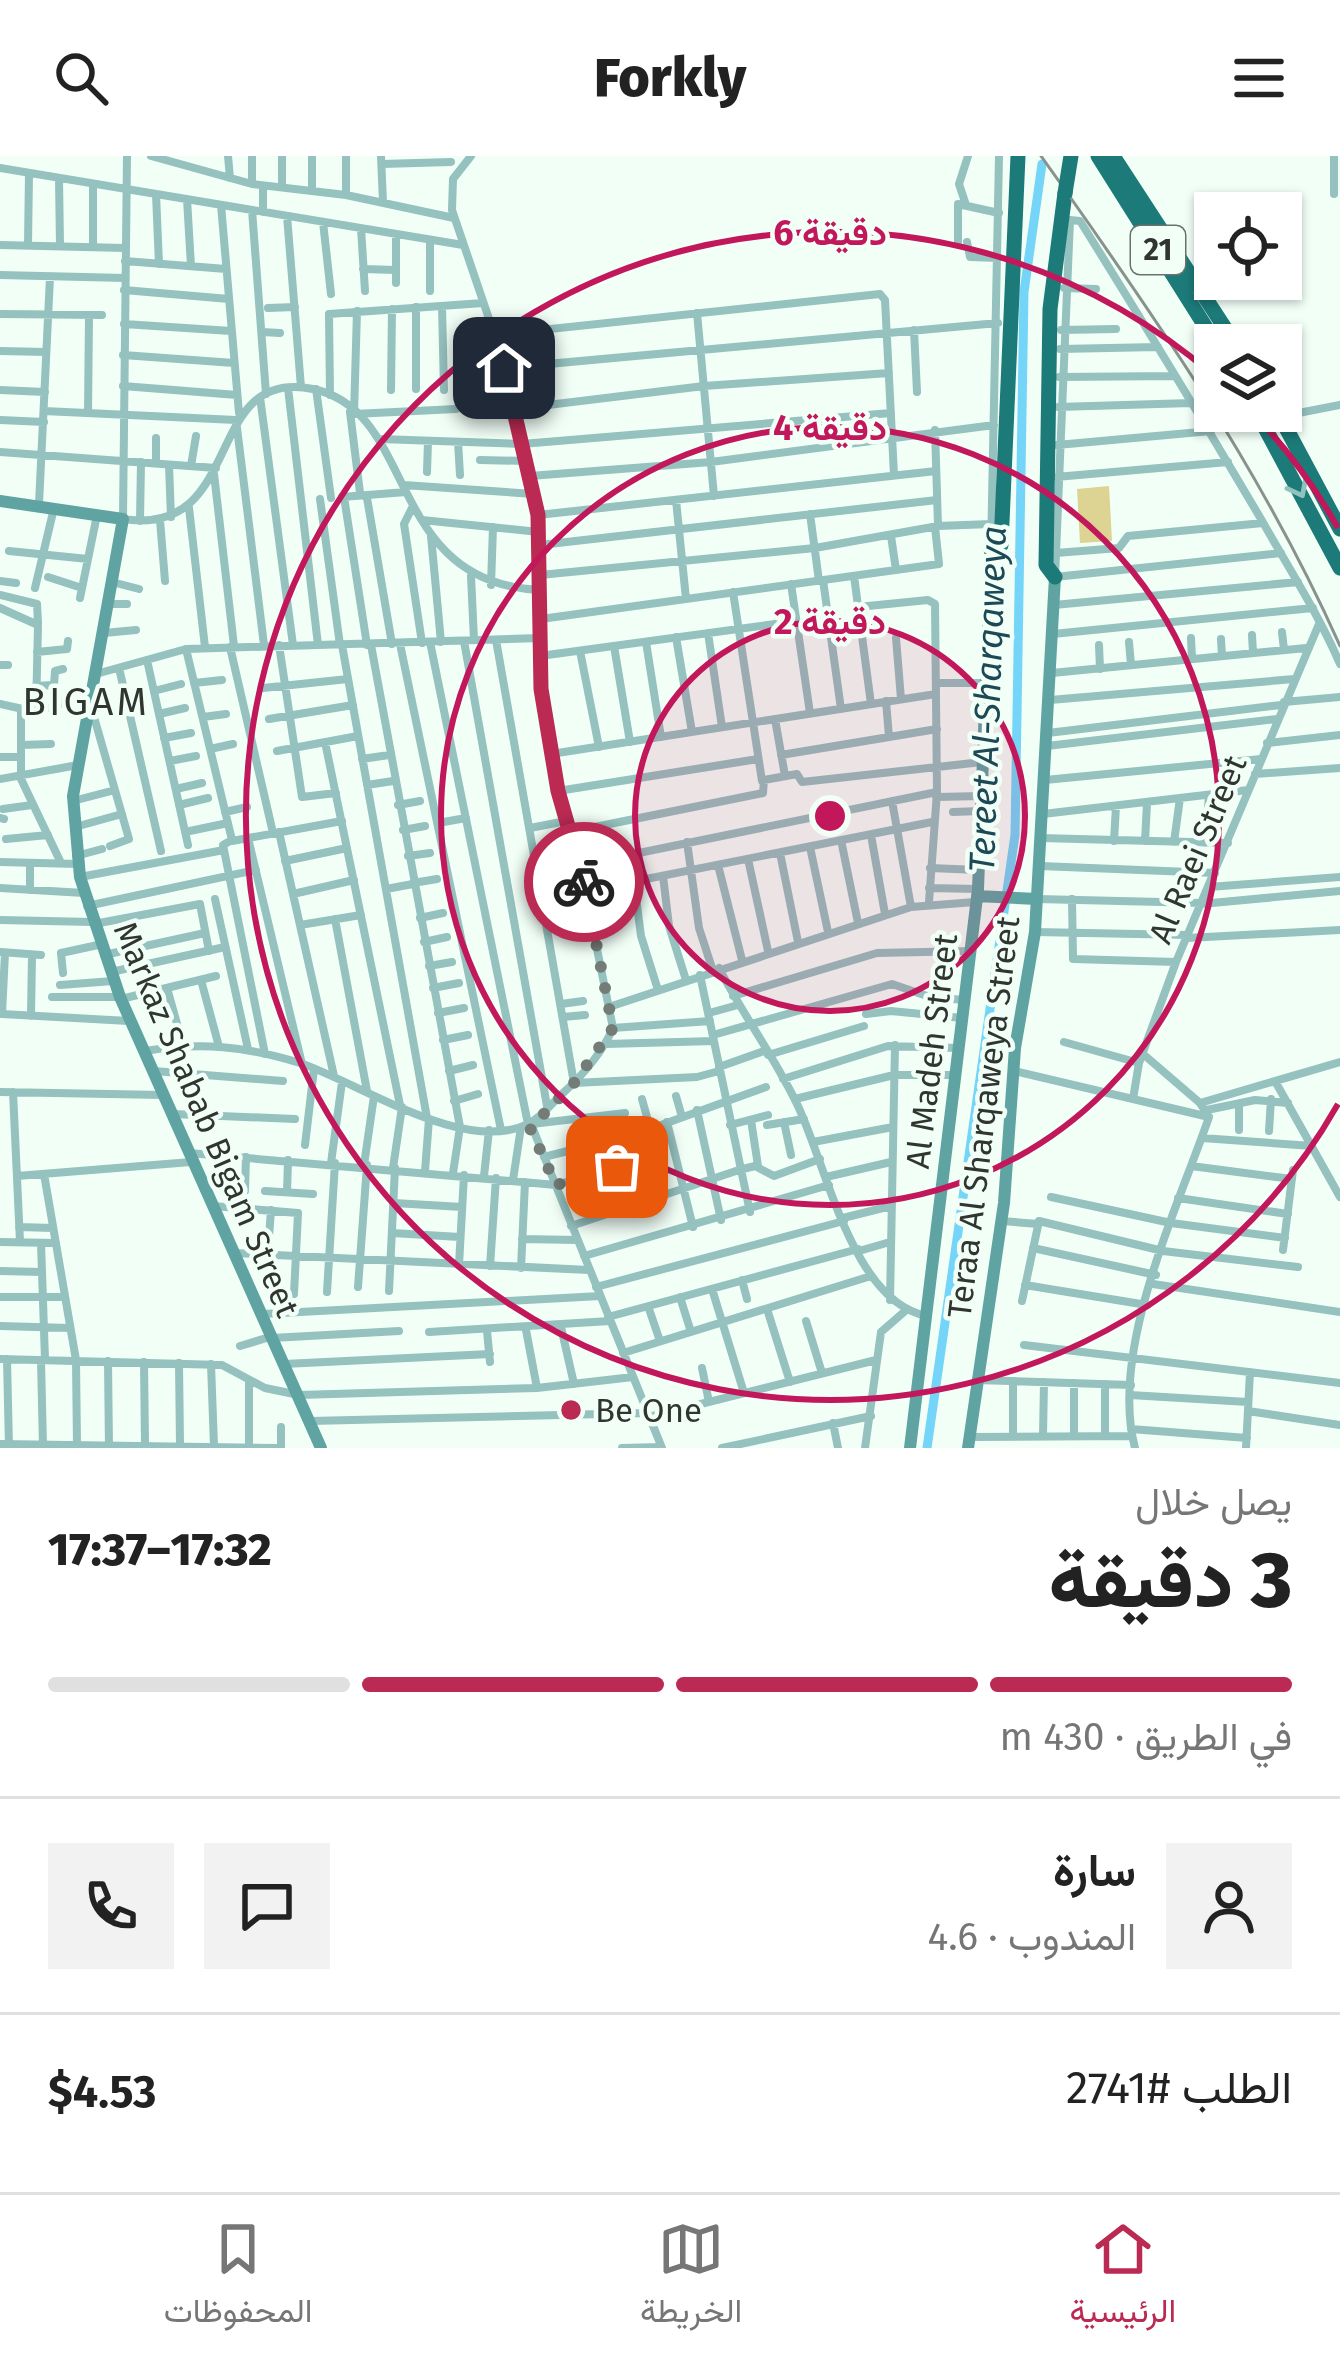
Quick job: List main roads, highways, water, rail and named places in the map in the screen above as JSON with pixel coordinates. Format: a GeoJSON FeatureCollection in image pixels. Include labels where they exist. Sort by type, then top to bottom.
{"type":"FeatureCollection","features":[{"type":"Feature","properties":{"kind":"highway"},"geometry":{"type":"LineString","coordinates":[[991,550],[1001,545],[1018,156]]}},
{"type":"Feature","properties":{"kind":"highway"},"geometry":{"type":"LineString","coordinates":[[1054,577],[1046,565],[1049,326],[1071,156]]}},
{"type":"Feature","properties":{"kind":"highway","name":"21"},"geometry":{"type":"LineString","coordinates":[[1098,156],[1203,324]]}},
{"type":"Feature","properties":{"kind":"highway","name":"21"},"geometry":{"type":"LineString","coordinates":[[1113,156],[1222,324]]}},
{"type":"Feature","properties":{"kind":"highway"},"geometry":{"type":"LineString","coordinates":[[1267,432],[1340,568]]}},
{"type":"Feature","properties":{"kind":"highway"},"geometry":{"type":"LineString","coordinates":[[1288,432],[1340,529]]}},
{"type":"Feature","properties":{"kind":"main road","name":"Markaz Shabab Bigam Street"},"geometry":{"type":"LineString","coordinates":[[0,501],[123,519],[73,801],[78,866],[111,977],[321,1448]]}},
{"type":"Feature","properties":{"kind":"main road","name":"Al Madeh Street"},"geometry":{"type":"LineString","coordinates":[[910,1448],[981,896],[991,550]]}},
{"type":"Feature","properties":{"kind":"main road","name":"Teraa Al Sharqaweya Street"},"geometry":{"type":"LineString","coordinates":[[968,1442],[1002,1220],[1012,1071],[1034,932],[1051,700],[1054,577]]}},
{"type":"Feature","properties":{"kind":"main road"},"geometry":{"type":"LineString","coordinates":[[981,896],[1033,898]]}},
{"type":"Feature","properties":{"kind":"waterway","name":"Tereet Al-Sharqaweya"},"geometry":{"type":"LineString","coordinates":[[927,1448],[1015,835],[1024,292],[1042,164]]}},
{"type":"Feature","properties":{"kind":"railway"},"geometry":{"type":"LineString","coordinates":[[1041,156],[1203,394],[1276,517],[1340,646]]}},
{"type":"Feature","properties":{"kind":"place","name":"Be One"},"geometry":{"type":"Point","coordinates":[571,1410]}},
{"type":"Feature","properties":{"kind":"district","name":"BIGAM"},"geometry":{"type":"Point","coordinates":[86,701]}}]}
